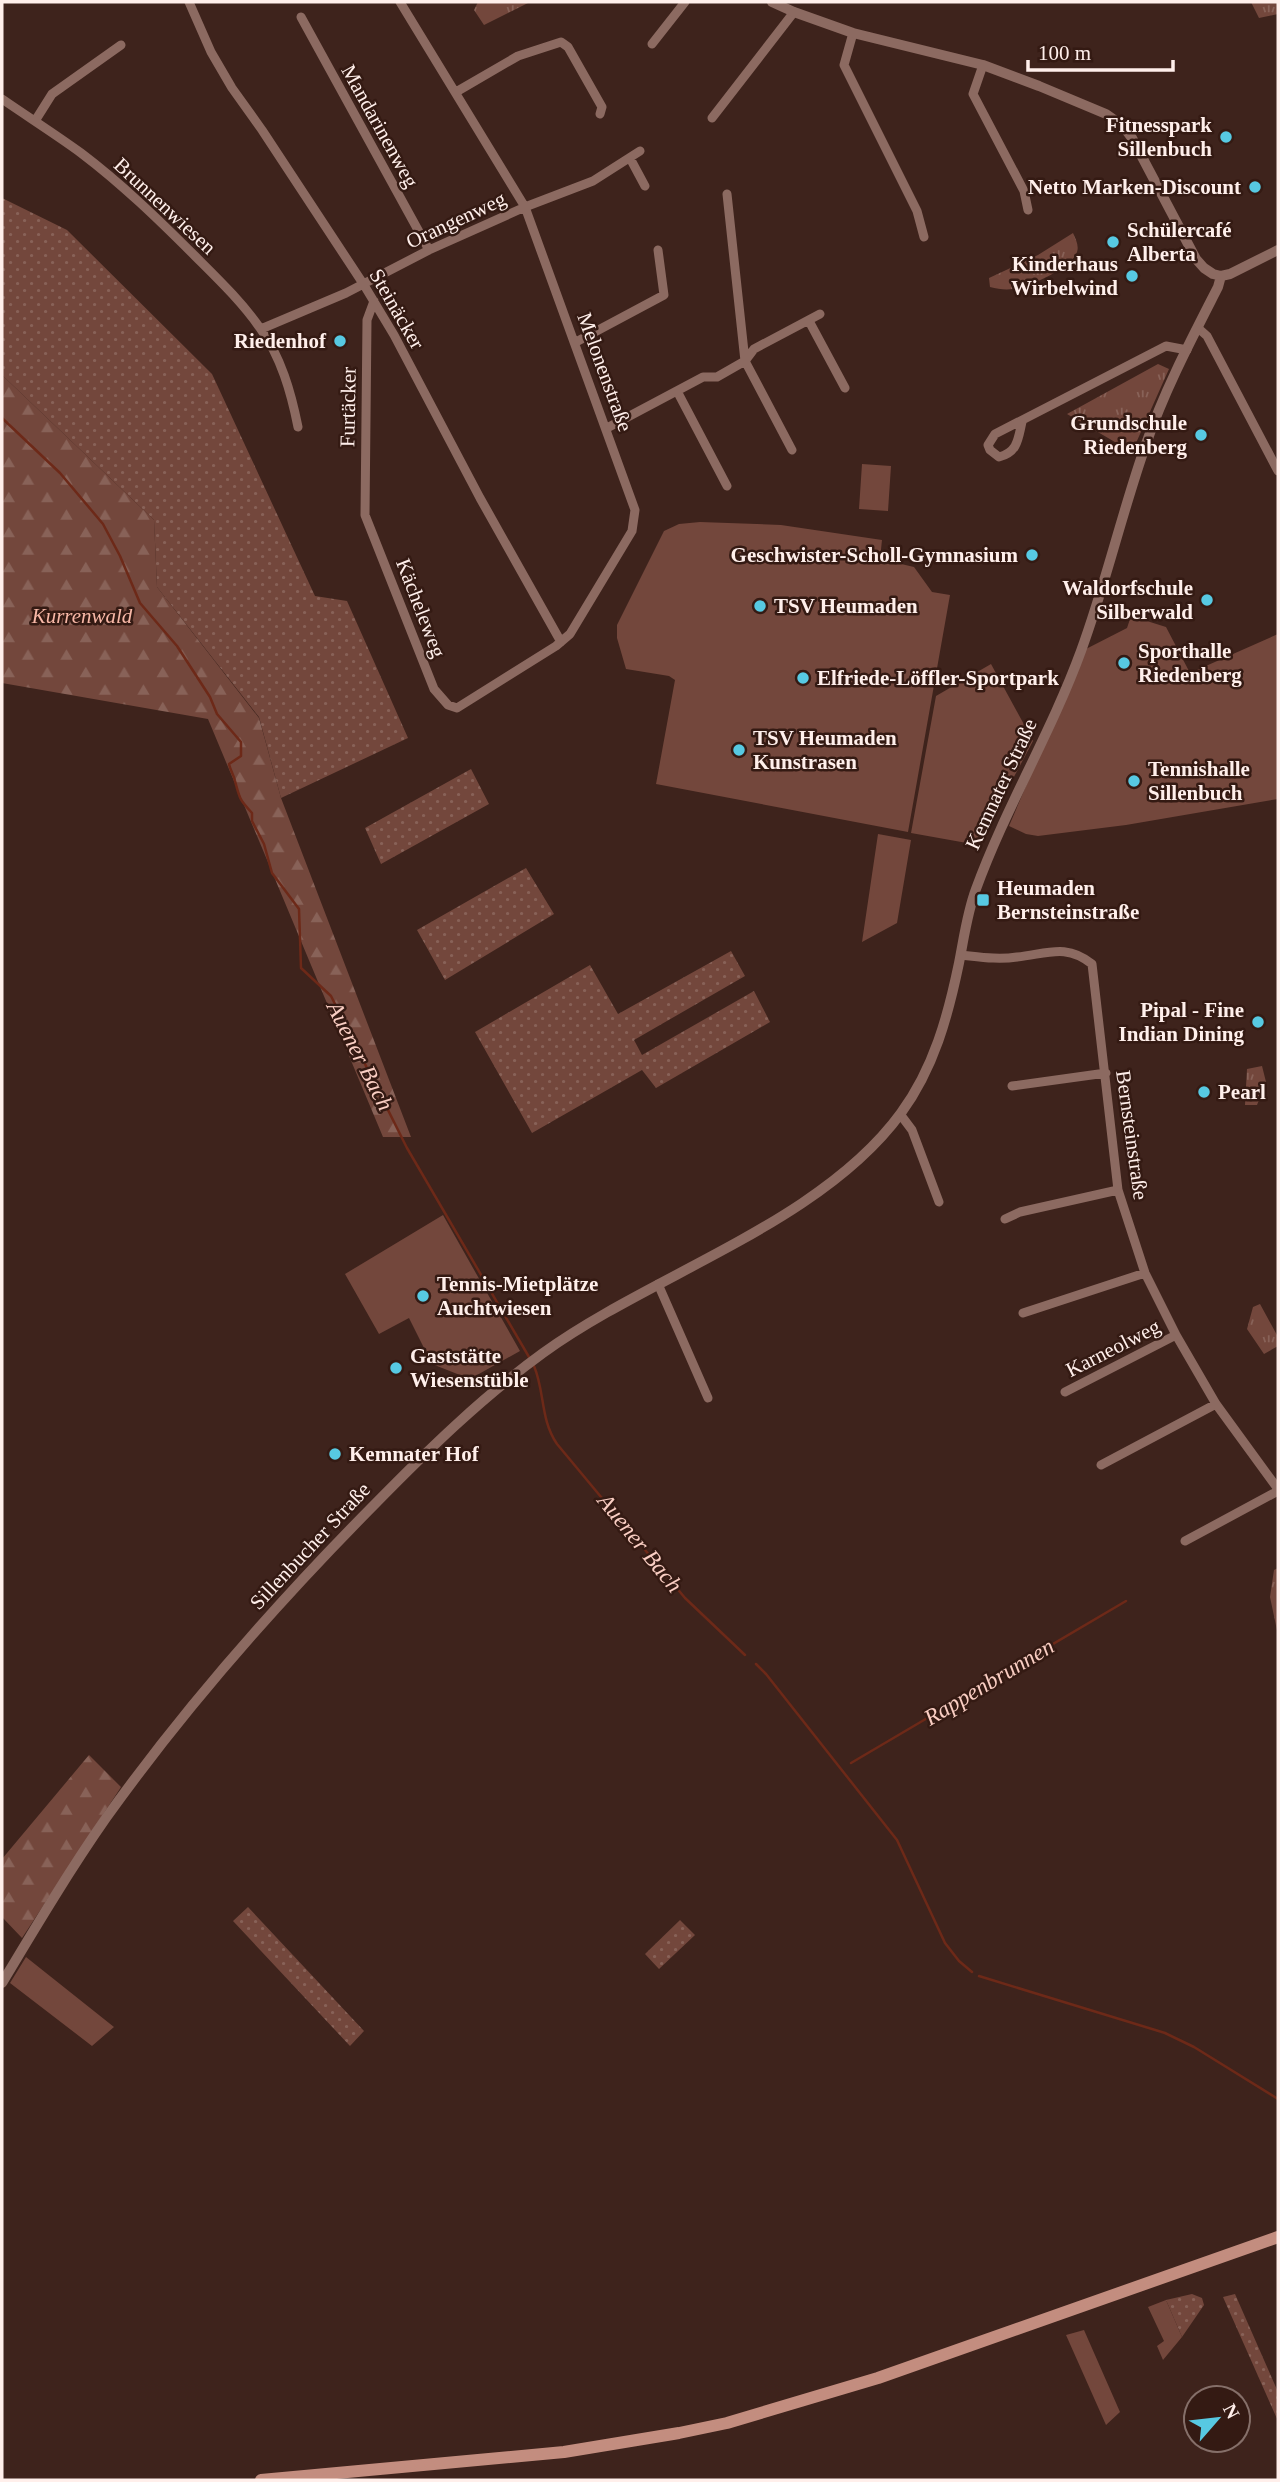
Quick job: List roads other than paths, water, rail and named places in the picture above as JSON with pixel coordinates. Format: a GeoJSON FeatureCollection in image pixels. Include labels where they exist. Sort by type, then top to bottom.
{"type":"FeatureCollection","features":[{"type":"Feature","properties":{"kind":"main road"},"geometry":{"type":"LineString","coordinates":[[261,2480],[564,2452],[715,2426],[878,2378],[1278,2237]]}},
{"type":"Feature","properties":{"kind":"street","name":"Steinäcker"},"geometry":{"type":"LineString","coordinates":[[188,2],[211,52],[232,88],[374,301],[561,642]]}},
{"type":"Feature","properties":{"kind":"street","name":"Melonenstraße"},"geometry":{"type":"LineString","coordinates":[[400,2],[525,207],[633,501],[635,522],[576,622],[561,642],[478,696],[452,708]]}},
{"type":"Feature","properties":{"kind":"street"},"geometry":{"type":"LineString","coordinates":[[652,44],[685,2]]}},
{"type":"Feature","properties":{"kind":"street"},"geometry":{"type":"LineString","coordinates":[[772,2],[853,33],[983,65],[1106,114],[1123,126],[1136,145],[1196,259],[1213,274],[1221,276],[1237,271],[1278,250]]}},
{"type":"Feature","properties":{"kind":"street"},"geometry":{"type":"LineString","coordinates":[[712,118],[794,12]]}},
{"type":"Feature","properties":{"kind":"street","name":"Mandarinenweg"},"geometry":{"type":"LineString","coordinates":[[301,17],[429,250]]}},
{"type":"Feature","properties":{"kind":"street"},"geometry":{"type":"LineString","coordinates":[[853,33],[844,65],[917,211],[924,237]]}},
{"type":"Feature","properties":{"kind":"street"},"geometry":{"type":"LineString","coordinates":[[456,92],[518,56],[561,42],[568,47],[602,107],[600,114]]}},
{"type":"Feature","properties":{"kind":"street"},"geometry":{"type":"LineString","coordinates":[[34,121],[52,94],[121,45]]}},
{"type":"Feature","properties":{"kind":"street"},"geometry":{"type":"LineString","coordinates":[[983,65],[973,94],[1024,191],[1028,210]]}},
{"type":"Feature","properties":{"kind":"street","name":"Brunnenwiesen"},"geometry":{"type":"LineString","coordinates":[[2,99],[81,153],[148,211],[205,267],[261,329],[292,394],[298,427]]}},
{"type":"Feature","properties":{"kind":"street","name":"Orangenweg"},"geometry":{"type":"LineString","coordinates":[[364,285],[429,250],[525,207],[593,181],[640,151]]}},
{"type":"Feature","properties":{"kind":"street"},"geometry":{"type":"LineString","coordinates":[[630,158],[645,186]]}},
{"type":"Feature","properties":{"kind":"street"},"geometry":{"type":"LineString","coordinates":[[727,194],[745,361],[792,450]]}},
{"type":"Feature","properties":{"kind":"street"},"geometry":{"type":"LineString","coordinates":[[576,342],[664,295],[658,250]]}},
{"type":"Feature","properties":{"kind":"street","name":"Kemnater Straße"},"geometry":{"type":"LineString","coordinates":[[744,1236],[792,1208],[856,1162],[900,1115],[928,1068],[940,1039],[972,900],[989,852],[1066,691],[1107,578],[1146,443],[1174,374],[1221,276]]}},
{"type":"Feature","properties":{"kind":"street"},"geometry":{"type":"LineString","coordinates":[[261,329],[364,285]]}},
{"type":"Feature","properties":{"kind":"street","name":"Furtäcker"},"geometry":{"type":"LineString","coordinates":[[365,515],[367,320],[374,301]]}},
{"type":"Feature","properties":{"kind":"street"},"geometry":{"type":"LineString","coordinates":[[607,428],[703,377],[716,377],[745,361],[754,349],[820,314]]}},
{"type":"Feature","properties":{"kind":"street"},"geometry":{"type":"LineString","coordinates":[[809,321],[845,388]]}},
{"type":"Feature","properties":{"kind":"street"},"geometry":{"type":"LineString","coordinates":[[1198,328],[1207,336],[1278,471]]}},
{"type":"Feature","properties":{"kind":"street"},"geometry":{"type":"LineString","coordinates":[[1023,422],[1166,346],[1187,350]]}},
{"type":"Feature","properties":{"kind":"street"},"geometry":{"type":"LineString","coordinates":[[677,391],[727,485]]}},
{"type":"Feature","properties":{"kind":"street","name":"Kächeleweg"},"geometry":{"type":"LineString","coordinates":[[365,515],[434,689],[452,708]]}},
{"type":"Feature","properties":{"kind":"street","name":"Bernsteinstraße"},"geometry":{"type":"LineString","coordinates":[[961,955],[1016,958],[1068,951],[1082,956],[1092,964],[1118,1190],[1145,1273],[1176,1335],[1216,1404],[1278,1490]]}},
{"type":"Feature","properties":{"kind":"street"},"geometry":{"type":"LineString","coordinates":[[1012,1086],[1106,1073]]}},
{"type":"Feature","properties":{"kind":"street"},"geometry":{"type":"LineString","coordinates":[[900,1115],[912,1130],[939,1202]]}},
{"type":"Feature","properties":{"kind":"street"},"geometry":{"type":"LineString","coordinates":[[1005,1219],[1020,1212],[1118,1190]]}},
{"type":"Feature","properties":{"kind":"street","name":"Sillenbucher Straße"},"geometry":{"type":"LineString","coordinates":[[2,1983],[104,1821],[155,1752],[306,1575],[413,1465],[478,1405],[532,1361],[585,1325],[744,1236]]}},
{"type":"Feature","properties":{"kind":"street"},"geometry":{"type":"LineString","coordinates":[[1023,1313],[1145,1273]]}},
{"type":"Feature","properties":{"kind":"street"},"geometry":{"type":"LineString","coordinates":[[658,1284],[708,1398]]}},
{"type":"Feature","properties":{"kind":"street","name":"Karneolweg"},"geometry":{"type":"LineString","coordinates":[[1065,1392],[1176,1335]]}},
{"type":"Feature","properties":{"kind":"street"},"geometry":{"type":"LineString","coordinates":[[1101,1465],[1216,1404]]}},
{"type":"Feature","properties":{"kind":"street"},"geometry":{"type":"LineString","coordinates":[[1185,1541],[1278,1490]]}},
{"type":"Feature","properties":{"kind":"waterway","name":"Auener Bach"},"geometry":{"type":"LineString","coordinates":[[2,418],[60,473],[103,524],[140,603],[177,646],[210,697],[217,714],[241,742],[241,756],[229,764],[241,798],[252,813],[252,821],[264,844],[272,873],[299,909],[301,968],[331,996],[407,1148],[529,1357]]}},
{"type":"Feature","properties":{"kind":"waterway","name":"Auener Bach"},"geometry":{"type":"LineString","coordinates":[[534,1366],[545,1415],[557,1444],[685,1598],[745,1655]]}},
{"type":"Feature","properties":{"kind":"waterway","name":"Rappenbrunnen"},"geometry":{"type":"LineString","coordinates":[[851,1763],[1126,1601]]}},
{"type":"Feature","properties":{"kind":"waterway"},"geometry":{"type":"LineString","coordinates":[[756,1664],[897,1840],[945,1943],[972,1972]]}},
{"type":"Feature","properties":{"kind":"waterway"},"geometry":{"type":"LineString","coordinates":[[979,1976],[1165,2033],[1194,2047],[1278,2099]]}},
{"type":"Feature","properties":{"kind":"place","name":"Fitnesspark Sillenbuch"},"geometry":{"type":"Point","coordinates":[1226,137]}},
{"type":"Feature","properties":{"kind":"place","name":"Netto Marken-Discount"},"geometry":{"type":"Point","coordinates":[1255,187]}},
{"type":"Feature","properties":{"kind":"place","name":"Schülercafé Alberta"},"geometry":{"type":"Point","coordinates":[1113,242]}},
{"type":"Feature","properties":{"kind":"place","name":"Kinderhaus Wirbelwind"},"geometry":{"type":"Point","coordinates":[1132,276]}},
{"type":"Feature","properties":{"kind":"place","name":"Riedenhof"},"geometry":{"type":"Point","coordinates":[340,341]}},
{"type":"Feature","properties":{"kind":"place","name":"Grundschule Riedenberg"},"geometry":{"type":"Point","coordinates":[1201,435]}},
{"type":"Feature","properties":{"kind":"place","name":"Geschwister-Scholl-Gymnasium"},"geometry":{"type":"Point","coordinates":[1032,555]}},
{"type":"Feature","properties":{"kind":"place","name":"Waldorfschule Silberwald"},"geometry":{"type":"Point","coordinates":[1207,600]}},
{"type":"Feature","properties":{"kind":"place","name":"TSV Heumaden"},"geometry":{"type":"Point","coordinates":[760,606]}},
{"type":"Feature","properties":{"kind":"place","name":"Sporthalle Riedenberg"},"geometry":{"type":"Point","coordinates":[1124,663]}},
{"type":"Feature","properties":{"kind":"place","name":"Elfriede-Löffler-Sportpark"},"geometry":{"type":"Point","coordinates":[803,678]}},
{"type":"Feature","properties":{"kind":"place","name":"TSV Heumaden Kunstrasen"},"geometry":{"type":"Point","coordinates":[739,750]}},
{"type":"Feature","properties":{"kind":"place","name":"Tennishalle Sillenbuch"},"geometry":{"type":"Point","coordinates":[1134,781]}},
{"type":"Feature","properties":{"kind":"place","name":"Heumaden Bernsteinstraße"},"geometry":{"type":"Point","coordinates":[983,900]}},
{"type":"Feature","properties":{"kind":"place","name":"Pipal - Fine Indian Dining"},"geometry":{"type":"Point","coordinates":[1258,1022]}},
{"type":"Feature","properties":{"kind":"place","name":"Pearl"},"geometry":{"type":"Point","coordinates":[1204,1092]}},
{"type":"Feature","properties":{"kind":"place","name":"Tennis-Mietplätze Auchtwiesen"},"geometry":{"type":"Point","coordinates":[423,1296]}},
{"type":"Feature","properties":{"kind":"place","name":"Gaststätte Wiesenstüble"},"geometry":{"type":"Point","coordinates":[396,1368]}},
{"type":"Feature","properties":{"kind":"place","name":"Kemnater Hof"},"geometry":{"type":"Point","coordinates":[335,1454]}},
{"type":"Feature","properties":{"kind":"park label","name":"Kurrenwald"},"geometry":{"type":"Point","coordinates":[82,616]}}]}
